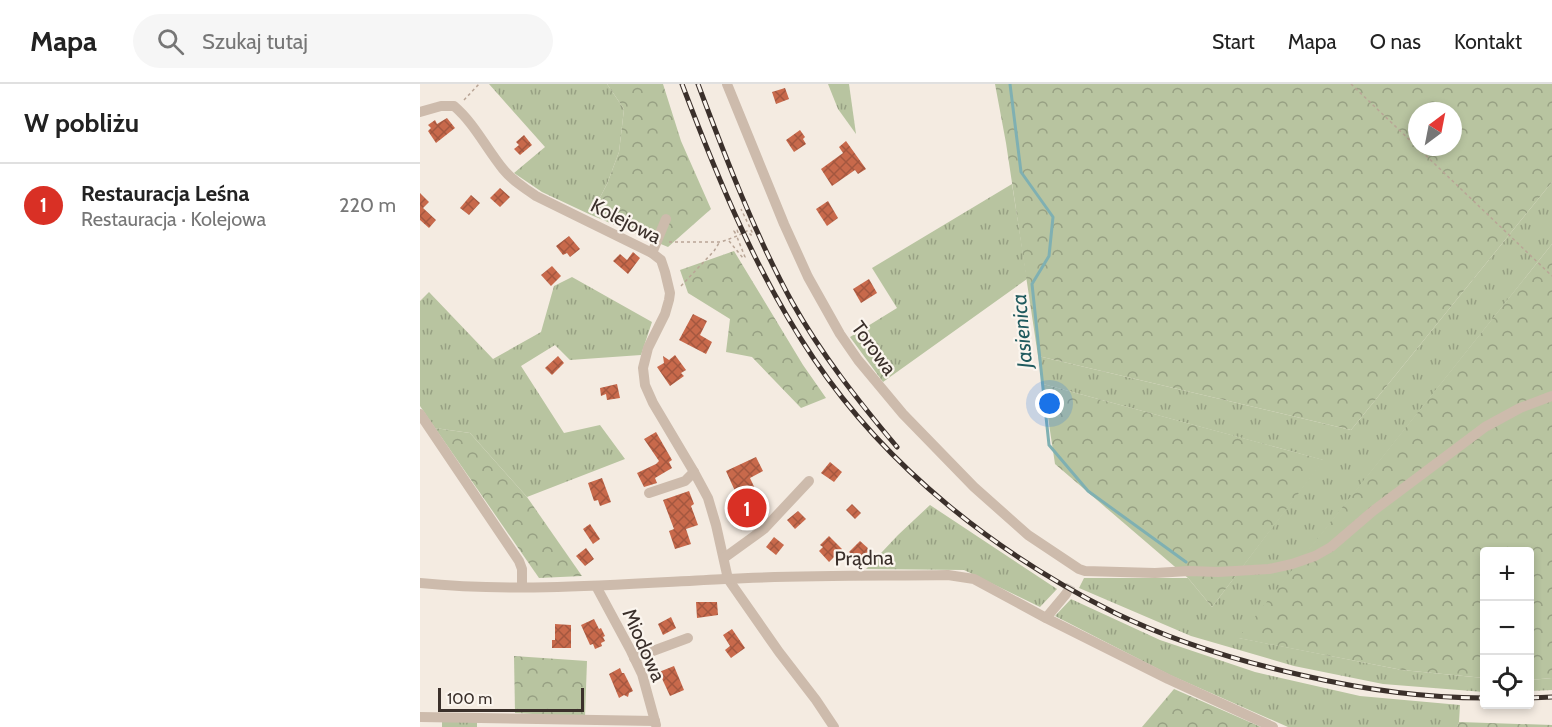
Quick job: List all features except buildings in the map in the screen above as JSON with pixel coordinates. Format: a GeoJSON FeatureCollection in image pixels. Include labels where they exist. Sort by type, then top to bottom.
{"type":"FeatureCollection","features":[{"type":"Feature","properties":{"kind":"street","name":"Torowa"},"geometry":{"type":"LineString","coordinates":[[727,84],[808,277],[840,334],[858,360],[903,414],[974,487],[1028,535],[1078,569]]}},
{"type":"Feature","properties":{"kind":"street"},"geometry":{"type":"LineString","coordinates":[[420,112],[441,106],[454,106]]}},
{"type":"Feature","properties":{"kind":"street","name":"Kolejowa"},"geometry":{"type":"LineString","coordinates":[[454,106],[464,115],[504,171],[519,185],[536,196],[659,258],[670,293]]}},
{"type":"Feature","properties":{"kind":"street"},"geometry":{"type":"LineString","coordinates":[[652,253],[666,219]]}},
{"type":"Feature","properties":{"kind":"street"},"geometry":{"type":"LineString","coordinates":[[670,293],[665,314],[648,348],[643,368],[645,385],[708,498],[728,579],[778,652],[834,727]]}},
{"type":"Feature","properties":{"kind":"street"},"geometry":{"type":"LineString","coordinates":[[1073,581],[1078,569],[1155,573],[1218,572],[1269,569],[1315,556],[1331,547],[1373,511],[1485,427],[1520,408],[1552,396]]}},
{"type":"Feature","properties":{"kind":"street"},"geometry":{"type":"LineString","coordinates":[[420,414],[519,561],[522,569],[522,586]]}},
{"type":"Feature","properties":{"kind":"street"},"geometry":{"type":"LineString","coordinates":[[649,493],[685,481],[694,472]]}},
{"type":"Feature","properties":{"kind":"street"},"geometry":{"type":"LineString","coordinates":[[724,558],[764,529],[809,481]]}},
{"type":"Feature","properties":{"kind":"street","name":"Prądna"},"geometry":{"type":"LineString","coordinates":[[420,583],[457,587],[596,586],[728,579],[948,575],[974,579],[1168,679],[1273,727]]}},
{"type":"Feature","properties":{"kind":"street","name":"Miodowa"},"geometry":{"type":"LineString","coordinates":[[420,717],[656,724],[642,674],[596,586]]}},
{"type":"Feature","properties":{"kind":"street"},"geometry":{"type":"LineString","coordinates":[[1046,618],[1066,594]]}},
{"type":"Feature","properties":{"kind":"street"},"geometry":{"type":"LineString","coordinates":[[634,658],[688,638]]}},
{"type":"Feature","properties":{"kind":"path"},"geometry":{"type":"LineString","coordinates":[[454,106],[463,102],[479,84]]}},
{"type":"Feature","properties":{"kind":"path"},"geometry":{"type":"LineString","coordinates":[[1351,84],[1408,138]]}},
{"type":"Feature","properties":{"kind":"path"},"geometry":{"type":"LineString","coordinates":[[1426,156],[1552,276]]}},
{"type":"Feature","properties":{"kind":"path"},"geometry":{"type":"LineString","coordinates":[[728,240],[743,258],[746,257],[734,231],[737,230],[739,235],[747,231],[753,234],[741,209]]}},
{"type":"Feature","properties":{"kind":"path"},"geometry":{"type":"LineString","coordinates":[[656,241],[663,243],[719,242],[737,236]]}},
{"type":"Feature","properties":{"kind":"path"},"geometry":{"type":"LineString","coordinates":[[670,293],[681,286],[714,251],[719,242]]}},
{"type":"Feature","properties":{"kind":"green space"},"geometry":{"type":"Polygon","coordinates":[[[489,84],[607,84],[624,109],[619,152],[607,184],[591,215],[542,192],[514,173],[545,147],[489,84]]]}},
{"type":"Feature","properties":{"kind":"green space"},"geometry":{"type":"Polygon","coordinates":[[[607,84],[663,84],[681,141],[711,209],[668,247],[591,215],[607,184],[619,152],[624,109],[607,84]]]}},
{"type":"Feature","properties":{"kind":"green space"},"geometry":{"type":"Polygon","coordinates":[[[828,84],[849,84],[856,134],[838,109],[828,84]]]}},
{"type":"Feature","properties":{"kind":"green space"},"geometry":{"type":"Polygon","coordinates":[[[995,84],[1552,84],[1552,182],[1351,430],[1038,356],[995,84]]]}},
{"type":"Feature","properties":{"kind":"green space"},"geometry":{"type":"Polygon","coordinates":[[[1552,182],[1552,244],[1239,638],[1402,670],[1480,678],[1480,692],[1383,684],[1294,666],[1191,636],[1079,588],[1084,578],[1188,578],[1212,607],[1323,460],[1043,384],[1038,356],[1351,430],[1552,182]]]}},
{"type":"Feature","properties":{"kind":"green space"},"geometry":{"type":"Polygon","coordinates":[[[1012,184],[1027,279],[883,382],[850,337],[897,308],[872,268],[1012,184]]]}},
{"type":"Feature","properties":{"kind":"green space"},"geometry":{"type":"Polygon","coordinates":[[[1552,244],[1552,678],[1534,680],[1534,547],[1480,547],[1480,678],[1402,670],[1238,638],[1552,244]]]}},
{"type":"Feature","properties":{"kind":"green space"},"geometry":{"type":"Polygon","coordinates":[[[734,251],[803,365],[826,398],[801,408],[752,357],[726,352],[730,319],[688,293],[680,270],[734,251]]]}},
{"type":"Feature","properties":{"kind":"green space"},"geometry":{"type":"Polygon","coordinates":[[[572,277],[652,322],[641,355],[570,360],[555,345],[521,366],[564,433],[600,425],[625,459],[527,497],[470,433],[435,428],[420,406],[420,301],[429,292],[493,359],[541,332],[554,286],[572,277]]]}},
{"type":"Feature","properties":{"kind":"green space"},"geometry":{"type":"Polygon","coordinates":[[[1043,384],[1324,460],[1212,607],[1188,578],[1055,464],[1043,384]]]}},
{"type":"Feature","properties":{"kind":"green space"},"geometry":{"type":"Polygon","coordinates":[[[435,428],[470,433],[527,497],[582,576],[539,578],[435,428]]]}},
{"type":"Feature","properties":{"kind":"green space"},"geometry":{"type":"Polygon","coordinates":[[[930,505],[1057,589],[1040,607],[964,570],[866,569],[930,505]]]}},
{"type":"Feature","properties":{"kind":"green space"},"geometry":{"type":"Polygon","coordinates":[[[1071,599],[1160,640],[1255,672],[1360,696],[1460,705],[1459,722],[1457,727],[1288,727],[1170,675],[1055,616],[1071,599]]]}},
{"type":"Feature","properties":{"kind":"green space"},"geometry":{"type":"Polygon","coordinates":[[[514,656],[587,661],[585,717],[515,713],[514,656]]]}},
{"type":"Feature","properties":{"kind":"green space"},"geometry":{"type":"Polygon","coordinates":[[[1552,678],[1552,690],[1534,691],[1534,680],[1552,678]]]}},
{"type":"Feature","properties":{"kind":"green space"},"geometry":{"type":"Polygon","coordinates":[[[1174,689],[1261,727],[1142,727],[1174,689]]]}},
{"type":"Feature","properties":{"kind":"green space"},"geometry":{"type":"Polygon","coordinates":[[[442,720],[477,722],[477,727],[442,727],[442,720]]]}},
{"type":"Feature","properties":{"kind":"green space"},"geometry":{"type":"Polygon","coordinates":[[[1459,722],[1552,725],[1552,727],[1457,727],[1459,722]]]}},
{"type":"Feature","properties":{"kind":"waterway","name":"Jasienica"},"geometry":{"type":"LineString","coordinates":[[1010,84],[1021,172],[1053,217],[1049,256],[1032,284],[1049,445],[1088,491],[1186,562]]}},
{"type":"Feature","properties":{"kind":"tunnel"},"geometry":{"type":"LineString","coordinates":[[1066,594],[1073,581]]}},
{"type":"Feature","properties":{"kind":"railway"},"geometry":{"type":"LineString","coordinates":[[682,84],[740,226],[774,294],[814,359],[843,399],[876,437],[911,472],[987,536],[1071,590],[1115,613],[1160,633],[1230,657],[1324,680],[1392,692],[1480,698]]}},
{"type":"Feature","properties":{"kind":"railway"},"geometry":{"type":"LineString","coordinates":[[698,84],[753,223],[792,302],[841,377],[897,447]]}},
{"type":"Feature","properties":{"kind":"railway"},"geometry":{"type":"LineString","coordinates":[[1534,698],[1552,697]]}},
{"type":"Feature","properties":{"kind":"place","name":"Restauracja Leśna"},"geometry":{"type":"Point","coordinates":[747,508]}}]}
